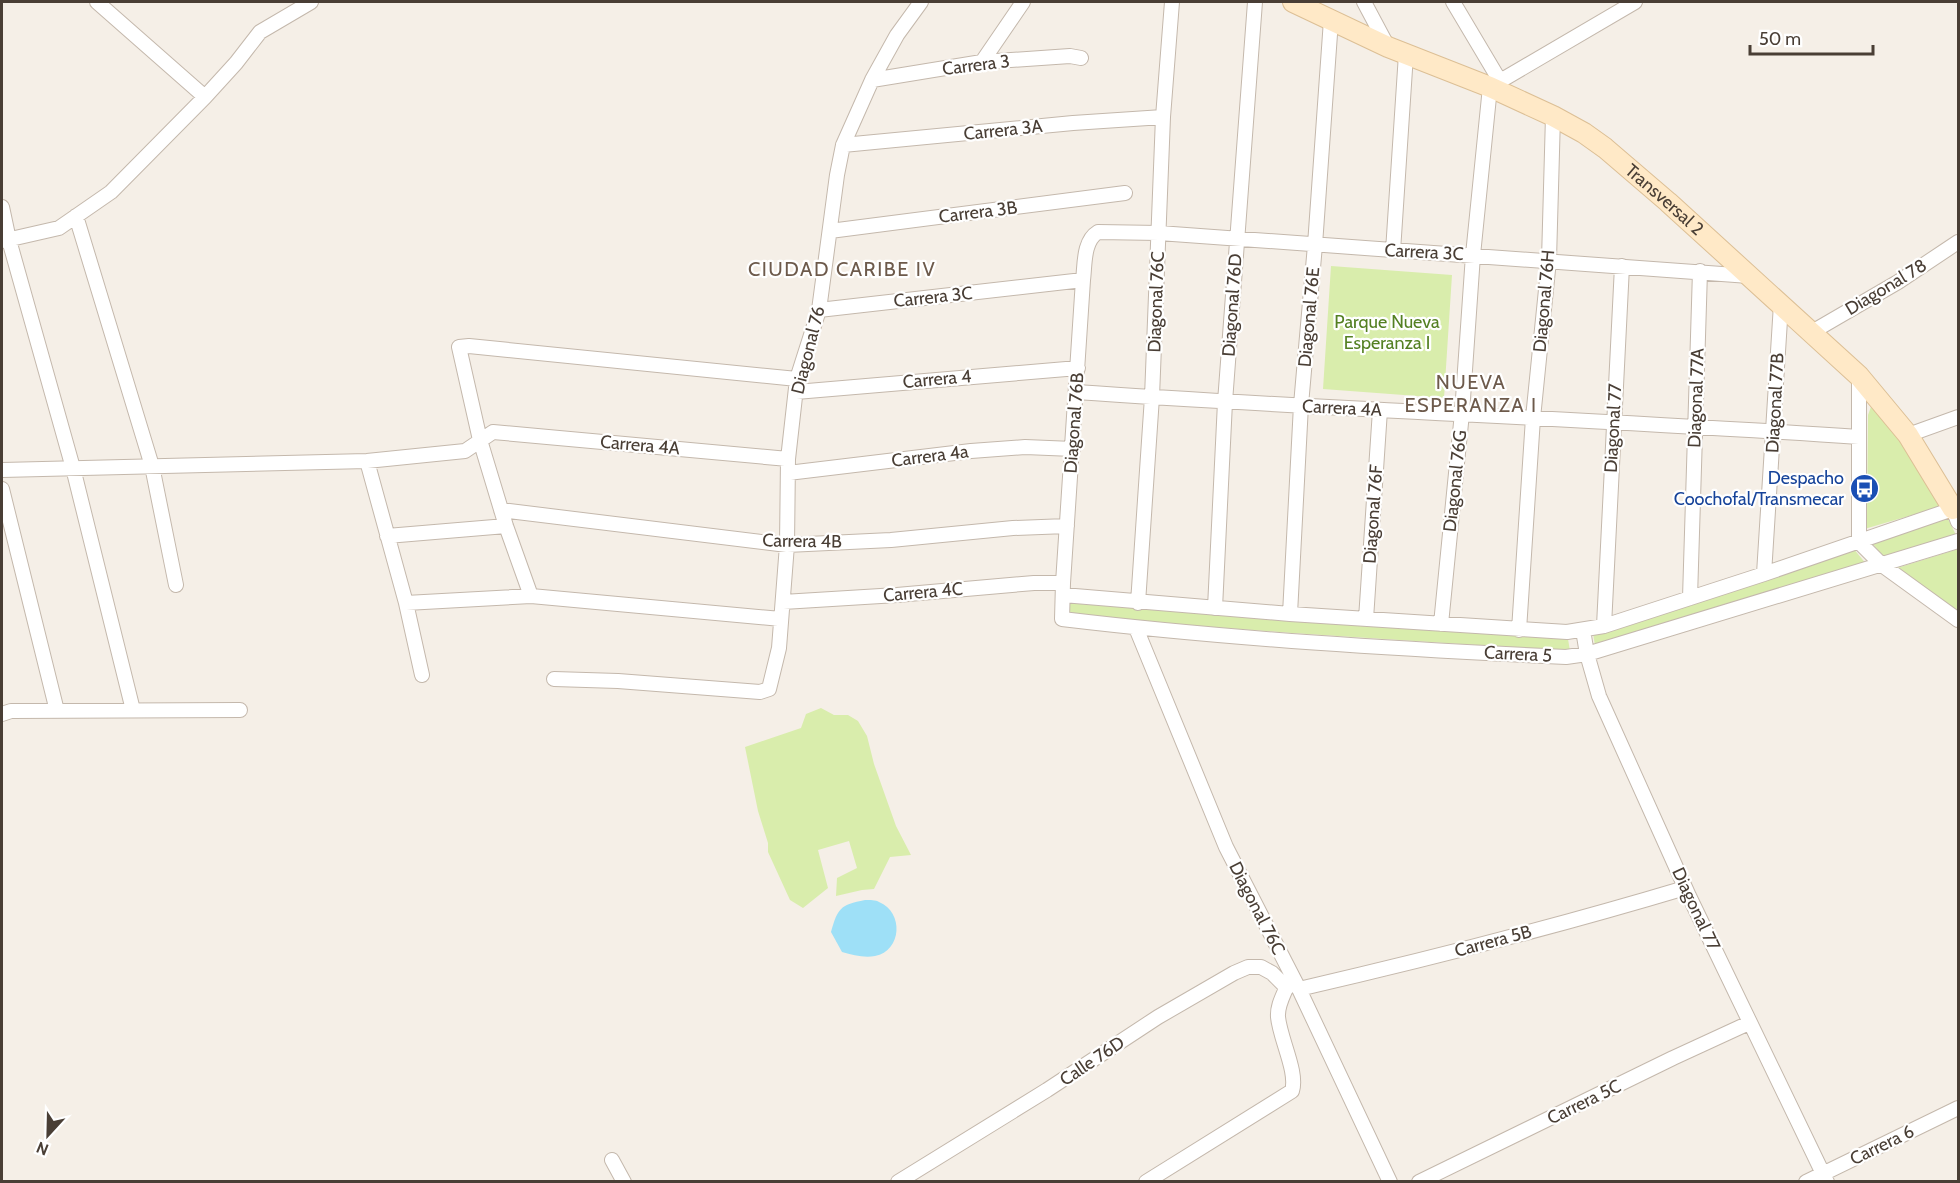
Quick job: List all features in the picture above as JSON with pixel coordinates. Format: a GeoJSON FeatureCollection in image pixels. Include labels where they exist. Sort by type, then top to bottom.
{"type":"FeatureCollection","features":[{"type":"Feature","properties":{"kind":"street"},"geometry":{"type":"LineString","coordinates":[[97,2],[205,97]]}},
{"type":"Feature","properties":{"kind":"street"},"geometry":{"type":"LineString","coordinates":[[5,241],[59,228],[111,192],[205,97],[260,32],[311,2]]}},
{"type":"Feature","properties":{"kind":"street","name":"Diagonal 76"},"geometry":{"type":"LineString","coordinates":[[554,679],[618,681],[760,692],[768,689],[779,648],[787,545],[788,459],[796,386],[819,310],[843,145],[872,80],[897,35],[921,2]]}},
{"type":"Feature","properties":{"kind":"street"},"geometry":{"type":"LineString","coordinates":[[982,62],[1023,2]]}},
{"type":"Feature","properties":{"kind":"street","name":"Diagonal 76C"},"geometry":{"type":"LineString","coordinates":[[1138,603],[1152,398],[1163,117],[1172,2]]}},
{"type":"Feature","properties":{"kind":"street","name":"Diagonal 76D"},"geometry":{"type":"LineString","coordinates":[[1215,608],[1225,402],[1255,2]]}},
{"type":"Feature","properties":{"kind":"street","name":"Transversal 2"},"geometry":{"type":"LineString","coordinates":[[1293,2],[1397,51],[1495,84],[1605,147],[1859,376],[1908,435],[1956,516]]}},
{"type":"Feature","properties":{"kind":"street"},"geometry":{"type":"LineString","coordinates":[[1364,2],[1397,51],[1393,251]]}},
{"type":"Feature","properties":{"kind":"street"},"geometry":{"type":"LineString","coordinates":[[1453,2],[1495,84],[1635,2]]}},
{"type":"Feature","properties":{"kind":"street","name":"Diagonal 76E"},"geometry":{"type":"LineString","coordinates":[[1290,614],[1301,405],[1331,20]]}},
{"type":"Feature","properties":{"kind":"street","name":"Carrera 3"},"geometry":{"type":"LineString","coordinates":[[872,80],[982,62],[1070,56],[1081,58]]}},
{"type":"Feature","properties":{"kind":"street","name":"Diagonal 76G"},"geometry":{"type":"LineString","coordinates":[[1441,624],[1462,413],[1473,255],[1495,84]]}},
{"type":"Feature","properties":{"kind":"street","name":"Diagonal 76H"},"geometry":{"type":"LineString","coordinates":[[1519,630],[1533,418],[1549,260],[1553,116]]}},
{"type":"Feature","properties":{"kind":"street","name":"Carrera 3A"},"geometry":{"type":"LineString","coordinates":[[843,145],[1073,123],[1163,117]]}},
{"type":"Feature","properties":{"kind":"street","name":"Carrera 3B"},"geometry":{"type":"LineString","coordinates":[[830,231],[1125,193]]}},
{"type":"Feature","properties":{"kind":"street"},"geometry":{"type":"LineString","coordinates":[[2,207],[5,241],[73,468],[133,710]]}},
{"type":"Feature","properties":{"kind":"street"},"geometry":{"type":"LineString","coordinates":[[76,216],[152,466],[176,585]]}},
{"type":"Feature","properties":{"kind":"street","name":"Carrera 3C"},"geometry":{"type":"LineString","coordinates":[[1098,232],[1159,233],[1750,276]]}},
{"type":"Feature","properties":{"kind":"street","name":"Diagonal 76B"},"geometry":{"type":"LineString","coordinates":[[1062,619],[1083,280],[1087,246],[1092,235],[1098,232]]}},
{"type":"Feature","properties":{"kind":"street","name":"Diagonal 78"},"geometry":{"type":"LineString","coordinates":[[1812,332],[1898,282],[1959,242]]}},
{"type":"Feature","properties":{"kind":"street","name":"Diagonal 77"},"geometry":{"type":"LineString","coordinates":[[1604,626],[1622,266]]}},
{"type":"Feature","properties":{"kind":"street","name":"Diagonal 77A"},"geometry":{"type":"LineString","coordinates":[[1690,598],[1700,271]]}},
{"type":"Feature","properties":{"kind":"street","name":"Carrera 3C"},"geometry":{"type":"LineString","coordinates":[[819,310],[1083,280]]}},
{"type":"Feature","properties":{"kind":"street","name":"Diagonal 77B"},"geometry":{"type":"LineString","coordinates":[[1764,574],[1781,304]]}},
{"type":"Feature","properties":{"kind":"street","name":"Carrera 4"},"geometry":{"type":"LineString","coordinates":[[480,440],[459,347],[469,345],[533,351],[796,386],[1078,368]]}},
{"type":"Feature","properties":{"kind":"street"},"geometry":{"type":"LineString","coordinates":[[1859,376],[1859,542],[1882,565],[1959,620]]}},
{"type":"Feature","properties":{"kind":"street","name":"Carrera 4A"},"geometry":{"type":"LineString","coordinates":[[1076,392],[1859,436]]}},
{"type":"Feature","properties":{"kind":"street","name":"Diagonal 76F"},"geometry":{"type":"LineString","coordinates":[[1366,619],[1380,410]]}},
{"type":"Feature","properties":{"kind":"street"},"geometry":{"type":"LineString","coordinates":[[1908,435],[1959,417]]}},
{"type":"Feature","properties":{"kind":"street","name":"Carrera 4A"},"geometry":{"type":"LineString","coordinates":[[480,440],[493,432],[788,459]]}},
{"type":"Feature","properties":{"kind":"street"},"geometry":{"type":"LineString","coordinates":[[2,470],[367,461],[465,451],[480,440],[531,596]]}},
{"type":"Feature","properties":{"kind":"street","name":"Carrera 4a"},"geometry":{"type":"LineString","coordinates":[[788,473],[971,451],[1025,447],[1073,449]]}},
{"type":"Feature","properties":{"kind":"street"},"geometry":{"type":"LineString","coordinates":[[367,461],[406,603],[422,675]]}},
{"type":"Feature","properties":{"kind":"street"},"geometry":{"type":"LineString","coordinates":[[2,489],[57,711]]}},
{"type":"Feature","properties":{"kind":"street","name":"Carrera 4B"},"geometry":{"type":"LineString","coordinates":[[501,510],[787,545],[891,540],[1013,528],[1067,526]]}},
{"type":"Feature","properties":{"kind":"street","name":"Carrera 5"},"geometry":{"type":"LineString","coordinates":[[1063,589],[1138,603],[1568,633],[1604,626],[1859,542],[1956,516]]}},
{"type":"Feature","properties":{"kind":"street"},"geometry":{"type":"LineString","coordinates":[[387,536],[506,525]]}},
{"type":"Feature","properties":{"kind":"street","name":"Carrera 5"},"geometry":{"type":"LineString","coordinates":[[1062,619],[1136,628],[1386,648],[1566,657],[1587,654],[1959,541]]}},
{"type":"Feature","properties":{"kind":"street","name":"Carrera 4C"},"geometry":{"type":"LineString","coordinates":[[783,602],[1034,583],[1063,589]]}},
{"type":"Feature","properties":{"kind":"street"},"geometry":{"type":"LineString","coordinates":[[406,603],[531,596],[781,618]]}},
{"type":"Feature","properties":{"kind":"street","name":"Diagonal 76C"},"geometry":{"type":"LineString","coordinates":[[1136,628],[1226,847],[1390,1182]]}},
{"type":"Feature","properties":{"kind":"street","name":"Diagonal 77"},"geometry":{"type":"LineString","coordinates":[[1583,630],[1599,696],[1685,888],[1825,1177]]}},
{"type":"Feature","properties":{"kind":"street"},"geometry":{"type":"LineString","coordinates":[[2,714],[11,711],[240,710]]}},
{"type":"Feature","properties":{"kind":"street","name":"Carrera 5B"},"geometry":{"type":"LineString","coordinates":[[1292,984],[1374,972],[1608,911],[1685,888]]}},
{"type":"Feature","properties":{"kind":"street","name":"Calle 76D"},"geometry":{"type":"LineString","coordinates":[[898,1182],[1047,1090],[1158,1017],[1234,973],[1248,967],[1262,967],[1292,984]]}},
{"type":"Feature","properties":{"kind":"street"},"geometry":{"type":"LineString","coordinates":[[1146,1182],[1292,1091],[1293,1076],[1278,1017],[1279,1004],[1292,984]]}},
{"type":"Feature","properties":{"kind":"street","name":"Carrera 5C"},"geometry":{"type":"LineString","coordinates":[[1419,1182],[1749,1023]]}},
{"type":"Feature","properties":{"kind":"street","name":"Carrera 6"},"geometry":{"type":"LineString","coordinates":[[1806,1182],[1825,1177],[1959,1108]]}},
{"type":"Feature","properties":{"kind":"street"},"geometry":{"type":"LineString","coordinates":[[612,1160],[624,1182]]}},
{"type":"Feature","properties":{"kind":"green space","name":"Parque Nueva Esperanza I"},"geometry":{"type":"Polygon","coordinates":[[[1331,266],[1452,275],[1444,398],[1323,389],[1331,266]]]}},
{"type":"Feature","properties":{"kind":"green space"},"geometry":{"type":"Polygon","coordinates":[[[1872,404],[1881,411],[1943,506],[1861,530],[1859,523],[1867,518],[1868,415],[1872,404]]]}},
{"type":"Feature","properties":{"kind":"green space"},"geometry":{"type":"Polygon","coordinates":[[[1947,517],[1957,537],[1885,558],[1872,543],[1947,517]]]}},
{"type":"Feature","properties":{"kind":"green space"},"geometry":{"type":"Polygon","coordinates":[[[1853,548],[1867,565],[1595,646],[1593,633],[1853,548]]]}},
{"type":"Feature","properties":{"kind":"green space"},"geometry":{"type":"Polygon","coordinates":[[[1958,549],[1958,614],[1897,568],[1958,549]]]}},
{"type":"Feature","properties":{"kind":"green space"},"geometry":{"type":"Polygon","coordinates":[[[1067,603],[1568,639],[1570,651],[1068,616],[1067,603]]]}},
{"type":"Feature","properties":{"kind":"green space"},"geometry":{"type":"Polygon","coordinates":[[[821,708],[834,715],[848,715],[858,721],[867,736],[874,764],[896,826],[911,855],[890,857],[874,889],[836,896],[837,878],[857,868],[849,841],[818,850],[828,888],[803,908],[790,900],[768,852],[768,843],[758,811],[745,747],[801,728],[806,714],[821,708]]]}},
{"type":"Feature","properties":{"kind":"water"},"geometry":{"type":"Polygon","coordinates":[[[865,900],[876,901],[887,907],[896,922],[895,939],[891,947],[875,956],[842,952],[831,932],[841,909],[865,900]]]}},
{"type":"Feature","properties":{"kind":"place","name":"Despacho Coochofal/Transmecar"},"geometry":{"type":"Point","coordinates":[1865,488]}},
{"type":"Feature","properties":{"kind":"district","name":"CIUDAD CARIBE IV"},"geometry":{"type":"Point","coordinates":[842,269]}},
{"type":"Feature","properties":{"kind":"district","name":"NUEVA ESPERANZA I"},"geometry":{"type":"Point","coordinates":[1471,394]}}]}
